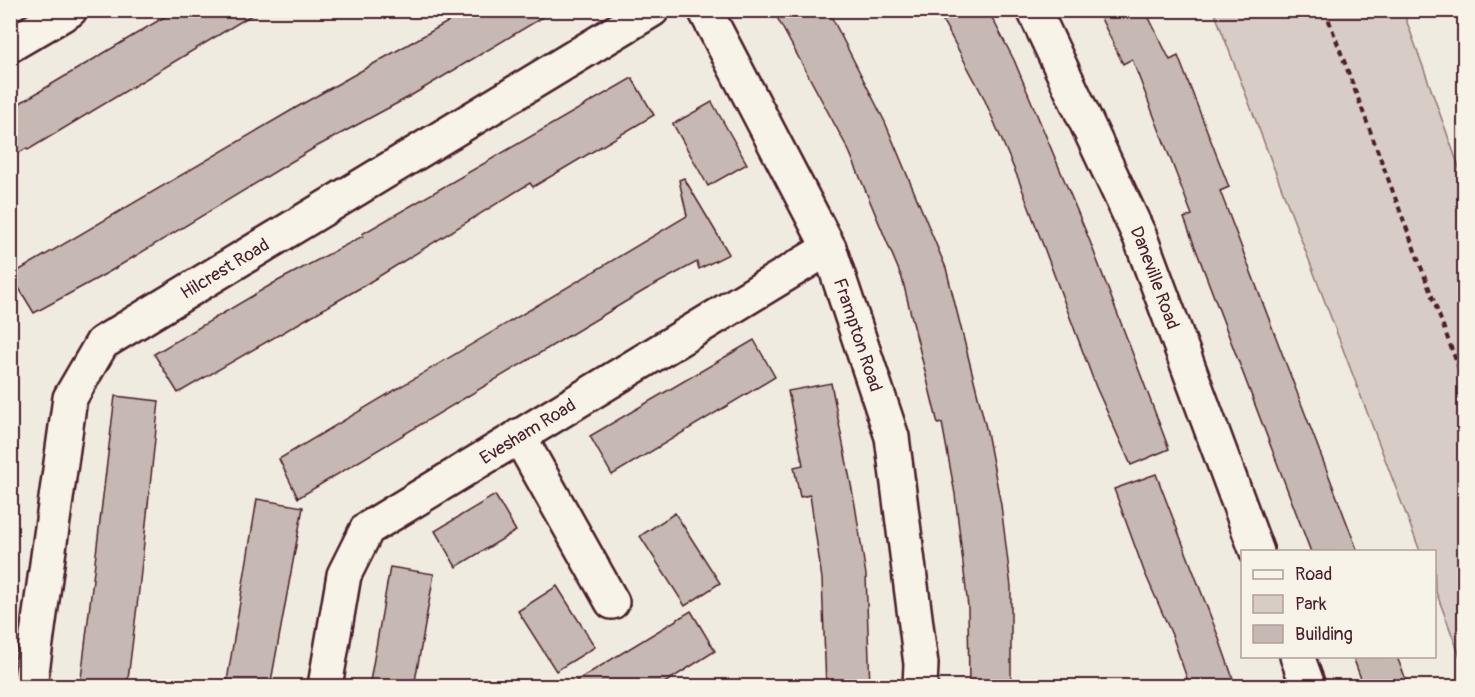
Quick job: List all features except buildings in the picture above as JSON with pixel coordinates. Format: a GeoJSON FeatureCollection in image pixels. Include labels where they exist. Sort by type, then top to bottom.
{"type":"FeatureCollection","features":[{"type":"Feature","properties":{"kind":"street"},"geometry":{"type":"LineString","coordinates":[[10,45],[70,10]]}},
{"type":"Feature","properties":{"kind":"street","name":"Hilcrest Road"},"geometry":{"type":"LineString","coordinates":[[30,687],[70,398],[102,343],[652,10]]}},
{"type":"Feature","properties":{"kind":"street","name":"Frampton Road"},"geometry":{"type":"LineString","coordinates":[[705,10],[829,248],[892,437],[921,664],[920,687]]}},
{"type":"Feature","properties":{"kind":"street","name":"Daneville Road"},"geometry":{"type":"LineString","coordinates":[[1034,10],[1140,237],[1256,550]]}},
{"type":"Feature","properties":{"kind":"street","name":"Evesham Road"},"geometry":{"type":"LineString","coordinates":[[325,687],[344,575],[367,529],[829,248]]}},
{"type":"Feature","properties":{"kind":"street"},"geometry":{"type":"LineString","coordinates":[[519,436],[612,603]]}},
{"type":"Feature","properties":{"kind":"street"},"geometry":{"type":"LineString","coordinates":[[1297,658],[1308,687]]}},
{"type":"Feature","properties":{"kind":"path"},"geometry":{"type":"LineString","coordinates":[[1325,10],[1464,382]]}},
{"type":"Feature","properties":{"kind":"green space"},"geometry":{"type":"Polygon","coordinates":[[[1214,11],[1403,11],[1464,181],[1464,667],[1436,592],[1436,550],[1420,550],[1214,11]]]}}]}
